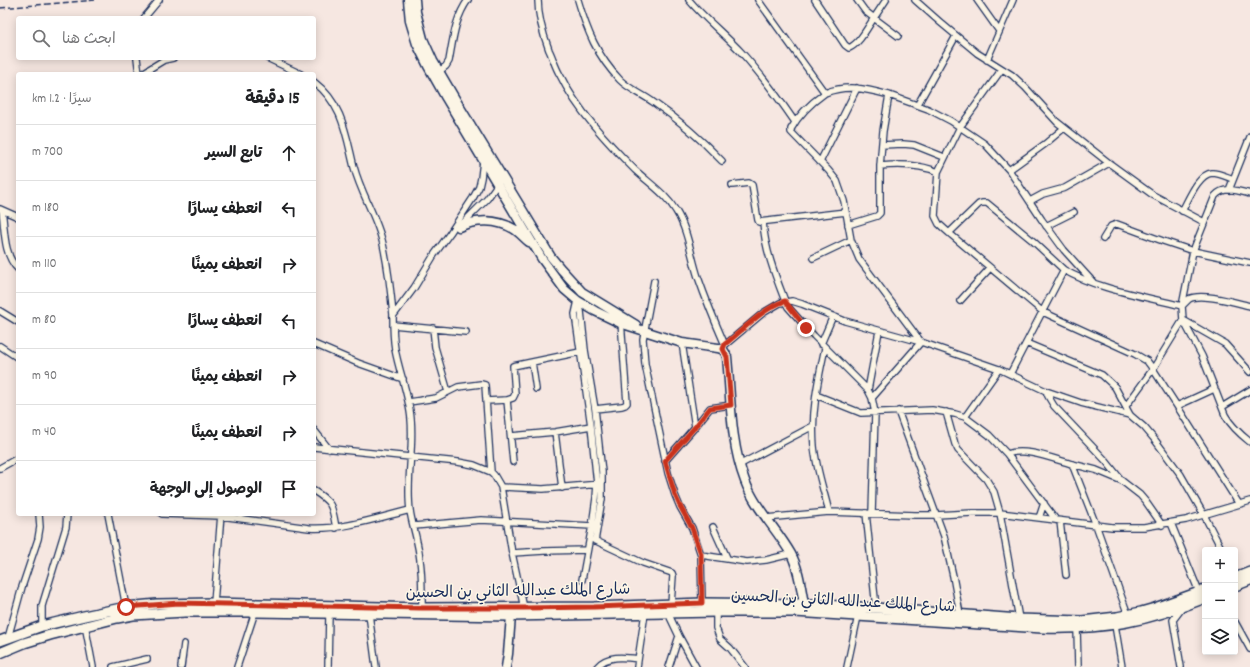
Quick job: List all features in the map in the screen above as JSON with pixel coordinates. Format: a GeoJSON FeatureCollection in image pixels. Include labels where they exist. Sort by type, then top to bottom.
{"type":"FeatureCollection","features":[{"type":"Feature","properties":{"kind":"main road"},"geometry":{"type":"LineString","coordinates":[[1238,578],[1250,572]]}},
{"type":"Feature","properties":{"kind":"main road"},"geometry":{"type":"LineString","coordinates":[[1238,579],[1250,580]]}},
{"type":"Feature","properties":{"kind":"main road","name":"شارع الملك عبدالله الثاني بن الحسين"},"geometry":{"type":"LineString","coordinates":[[4,639],[42,626],[126,607],[179,603],[214,603],[271,609],[670,609],[716,612],[794,612],[858,616],[981,620],[1019,619],[1082,621],[1128,615],[1202,593]]}},
{"type":"Feature","properties":{"kind":"main road","name":"شارع الملك عبدالله الثاني بن الحسين"},"geometry":{"type":"LineString","coordinates":[[292,609],[328,614],[511,616],[645,613],[702,603],[804,604],[960,614],[981,620],[1042,628],[1077,629],[1115,625],[1149,618],[1184,606],[1202,594]]}},
{"type":"Feature","properties":{"kind":"main road","name":"شارع الملك عبدالله الثاني بن الحسين"},"geometry":{"type":"LineString","coordinates":[[0,653],[43,637],[86,625],[133,615],[185,612],[255,612],[271,609]]}},
{"type":"Feature","properties":{"kind":"street"},"geometry":{"type":"LineString","coordinates":[[146,16],[159,0]]}},
{"type":"Feature","properties":{"kind":"street"},"geometry":{"type":"LineString","coordinates":[[408,0],[410,20],[422,54],[502,177],[551,257],[582,292],[621,320],[627,403],[622,406],[595,409]]}},
{"type":"Feature","properties":{"kind":"street"},"geometry":{"type":"LineString","coordinates":[[415,0],[419,26],[436,74],[483,161],[535,248],[559,284],[578,301],[595,311],[682,343],[724,347],[763,313],[785,301],[792,301],[833,316],[879,331],[921,342],[999,369],[1046,391],[1088,405],[1130,415]]}},
{"type":"Feature","properties":{"kind":"street"},"geometry":{"type":"LineString","coordinates":[[436,74],[446,66],[456,22],[460,11],[468,0]]}},
{"type":"Feature","properties":{"kind":"street"},"geometry":{"type":"LineString","coordinates":[[538,0],[538,8],[544,37],[559,74],[574,99],[597,129],[636,171],[662,194],[677,212],[727,357],[731,405],[739,465],[748,489],[791,554],[796,568],[804,604]]}},
{"type":"Feature","properties":{"kind":"street"},"geometry":{"type":"LineString","coordinates":[[578,0],[584,22],[598,51],[614,72],[626,85],[652,101],[678,121],[707,145],[722,161]]}},
{"type":"Feature","properties":{"kind":"street"},"geometry":{"type":"LineString","coordinates":[[689,0],[753,66],[775,93],[794,122]]}},
{"type":"Feature","properties":{"kind":"street"},"geometry":{"type":"LineString","coordinates":[[758,0],[825,93]]}},
{"type":"Feature","properties":{"kind":"street"},"geometry":{"type":"LineString","coordinates":[[815,0],[845,45],[849,48],[854,46],[858,41],[886,0]]}},
{"type":"Feature","properties":{"kind":"street"},"geometry":{"type":"LineString","coordinates":[[857,0],[865,11],[898,36]]}},
{"type":"Feature","properties":{"kind":"street"},"geometry":{"type":"LineString","coordinates":[[915,0],[956,36],[987,60],[1020,82],[1064,128],[1109,163],[1142,187],[1182,211],[1204,222]]}},
{"type":"Feature","properties":{"kind":"street"},"geometry":{"type":"LineString","coordinates":[[977,0],[999,31]]}},
{"type":"Feature","properties":{"kind":"street"},"geometry":{"type":"LineString","coordinates":[[987,60],[1013,0]]}},
{"type":"Feature","properties":{"kind":"street"},"geometry":{"type":"LineString","coordinates":[[918,104],[956,36]]}},
{"type":"Feature","properties":{"kind":"street"},"geometry":{"type":"LineString","coordinates":[[137,60],[140,72]]}},
{"type":"Feature","properties":{"kind":"street"},"geometry":{"type":"LineString","coordinates":[[143,72],[164,60]]}},
{"type":"Feature","properties":{"kind":"street"},"geometry":{"type":"LineString","coordinates":[[271,60],[297,72]]}},
{"type":"Feature","properties":{"kind":"street"},"geometry":{"type":"LineString","coordinates":[[1002,69],[960,127],[944,157],[938,172],[934,210],[939,224],[1043,312],[1147,361],[1178,406],[1239,504]]}},
{"type":"Feature","properties":{"kind":"street"},"geometry":{"type":"LineString","coordinates":[[316,84],[338,109],[345,128],[354,168],[383,243],[388,271],[395,349],[409,402],[412,420],[408,492],[410,510],[417,541],[422,581],[422,608]]}},
{"type":"Feature","properties":{"kind":"street"},"geometry":{"type":"LineString","coordinates":[[921,342],[859,259],[851,240],[841,189],[837,181],[791,132],[794,122],[812,103],[825,93],[843,88],[857,88],[918,104],[951,121],[985,144],[1009,170],[1046,226],[1064,250],[1093,282]]}},
{"type":"Feature","properties":{"kind":"street"},"geometry":{"type":"LineString","coordinates":[[820,162],[857,88]]}},
{"type":"Feature","properties":{"kind":"street"},"geometry":{"type":"LineString","coordinates":[[848,225],[877,216],[880,213],[880,166],[884,117],[888,95]]}},
{"type":"Feature","properties":{"kind":"street"},"geometry":{"type":"LineString","coordinates":[[1009,170],[1064,128]]}},
{"type":"Feature","properties":{"kind":"street"},"geometry":{"type":"LineString","coordinates":[[1229,190],[1250,137]]}},
{"type":"Feature","properties":{"kind":"street"},"geometry":{"type":"LineString","coordinates":[[882,145],[914,145],[944,157]]}},
{"type":"Feature","properties":{"kind":"street"},"geometry":{"type":"LineString","coordinates":[[393,316],[414,288],[434,255],[473,198],[482,178],[483,161]]}},
{"type":"Feature","properties":{"kind":"street"},"geometry":{"type":"LineString","coordinates":[[1030,201],[1043,194],[1065,188],[1109,163]]}},
{"type":"Feature","properties":{"kind":"street"},"geometry":{"type":"LineString","coordinates":[[880,166],[910,165],[924,167],[938,172]]}},
{"type":"Feature","properties":{"kind":"street"},"geometry":{"type":"LineString","coordinates":[[1182,211],[1198,182],[1205,175],[1216,173],[1233,179]]}},
{"type":"Feature","properties":{"kind":"street"},"geometry":{"type":"LineString","coordinates":[[459,227],[487,200],[502,177]]}},
{"type":"Feature","properties":{"kind":"street"},"geometry":{"type":"LineString","coordinates":[[732,185],[749,183],[752,185],[758,221],[763,222],[846,212]]}},
{"type":"Feature","properties":{"kind":"street"},"geometry":{"type":"LineString","coordinates":[[1250,194],[1229,190],[1221,191],[1217,194],[1193,250],[1182,306],[1183,320],[1199,351],[1228,420],[1250,442]]}},
{"type":"Feature","properties":{"kind":"street"},"geometry":{"type":"LineString","coordinates":[[949,233],[979,204],[986,203],[1033,241],[1064,270],[1093,282],[1182,306]]}},
{"type":"Feature","properties":{"kind":"street"},"geometry":{"type":"LineString","coordinates":[[1,209],[16,216]]}},
{"type":"Feature","properties":{"kind":"street"},"geometry":{"type":"LineString","coordinates":[[1,209],[8,253],[16,266]]}},
{"type":"Feature","properties":{"kind":"street"},"geometry":{"type":"LineString","coordinates":[[1046,226],[1074,212]]}},
{"type":"Feature","properties":{"kind":"street"},"geometry":{"type":"LineString","coordinates":[[450,233],[467,223],[482,221],[494,222],[506,225],[515,230],[535,248]]}},
{"type":"Feature","properties":{"kind":"street"},"geometry":{"type":"LineString","coordinates":[[763,222],[766,248],[785,301],[806,328],[868,390],[872,398],[875,413],[869,513],[876,608]]}},
{"type":"Feature","properties":{"kind":"street"},"geometry":{"type":"LineString","coordinates":[[1103,239],[1112,226],[1117,224],[1193,250],[1250,263]]}},
{"type":"Feature","properties":{"kind":"street"},"geometry":{"type":"LineString","coordinates":[[814,258],[851,240]]}},
{"type":"Feature","properties":{"kind":"street"},"geometry":{"type":"LineString","coordinates":[[960,301],[990,268]]}},
{"type":"Feature","properties":{"kind":"street"},"geometry":{"type":"LineString","coordinates":[[1010,374],[1064,270]]}},
{"type":"Feature","properties":{"kind":"street"},"geometry":{"type":"LineString","coordinates":[[654,281],[647,331],[643,342],[645,364],[665,461],[675,495],[692,528],[701,554],[702,603]]}},
{"type":"Feature","properties":{"kind":"street"},"geometry":{"type":"LineString","coordinates":[[582,292],[575,314],[602,499],[593,539],[587,550],[582,580]]}},
{"type":"Feature","properties":{"kind":"street"},"geometry":{"type":"LineString","coordinates":[[1182,306],[1189,299],[1199,297],[1216,298],[1250,306]]}},
{"type":"Feature","properties":{"kind":"street"},"geometry":{"type":"LineString","coordinates":[[578,301],[582,311],[585,350],[595,409],[600,484],[596,498],[592,526],[593,539]]}},
{"type":"Feature","properties":{"kind":"street"},"geometry":{"type":"LineString","coordinates":[[0,311],[16,321]]}},
{"type":"Feature","properties":{"kind":"street"},"geometry":{"type":"LineString","coordinates":[[829,512],[816,455],[813,426],[823,346],[833,316]]}},
{"type":"Feature","properties":{"kind":"street"},"geometry":{"type":"LineString","coordinates":[[1126,406],[1153,369],[1183,320]]}},
{"type":"Feature","properties":{"kind":"street"},"geometry":{"type":"LineString","coordinates":[[1183,320],[1225,344],[1250,372]]}},
{"type":"Feature","properties":{"kind":"street"},"geometry":{"type":"LineString","coordinates":[[393,325],[466,332]]}},
{"type":"Feature","properties":{"kind":"street"},"geometry":{"type":"LineString","coordinates":[[433,328],[435,347],[448,392]]}},
{"type":"Feature","properties":{"kind":"street"},"geometry":{"type":"LineString","coordinates":[[868,390],[879,331]]}},
{"type":"Feature","properties":{"kind":"street"},"geometry":{"type":"LineString","coordinates":[[872,398],[921,342]]}},
{"type":"Feature","properties":{"kind":"street"},"geometry":{"type":"LineString","coordinates":[[682,343],[695,427]]}},
{"type":"Feature","properties":{"kind":"street"},"geometry":{"type":"LineString","coordinates":[[1026,343],[1102,376],[1115,387],[1130,415],[1144,427],[1181,475],[1220,547]]}},
{"type":"Feature","properties":{"kind":"street"},"geometry":{"type":"LineString","coordinates":[[316,345],[358,363],[402,379]]}},
{"type":"Feature","properties":{"kind":"street"},"geometry":{"type":"LineString","coordinates":[[0,346],[16,357]]}},
{"type":"Feature","properties":{"kind":"street"},"geometry":{"type":"LineString","coordinates":[[486,401],[507,400],[513,398],[515,394],[512,366],[580,352]]}},
{"type":"Feature","properties":{"kind":"street"},"geometry":{"type":"LineString","coordinates":[[532,362],[536,389]]}},
{"type":"Feature","properties":{"kind":"street"},"geometry":{"type":"LineString","coordinates":[[965,417],[999,369]]}},
{"type":"Feature","properties":{"kind":"street"},"geometry":{"type":"LineString","coordinates":[[409,402],[436,398],[458,387],[481,384],[485,387],[490,472]]}},
{"type":"Feature","properties":{"kind":"street"},"geometry":{"type":"LineString","coordinates":[[1178,406],[1214,389]]}},
{"type":"Feature","properties":{"kind":"street"},"geometry":{"type":"LineString","coordinates":[[1222,407],[1250,390]]}},
{"type":"Feature","properties":{"kind":"street"},"geometry":{"type":"LineString","coordinates":[[1046,391],[1054,406],[1106,460],[1122,481],[1140,495],[1162,525]]}},
{"type":"Feature","properties":{"kind":"street"},"geometry":{"type":"LineString","coordinates":[[816,395],[856,411],[866,413],[921,410],[946,412],[965,417],[989,435],[1007,454],[1058,521],[1066,575]]}},
{"type":"Feature","properties":{"kind":"street"},"geometry":{"type":"LineString","coordinates":[[507,400],[513,462]]}},
{"type":"Feature","properties":{"kind":"street"},"geometry":{"type":"LineString","coordinates":[[665,461],[710,408],[731,405]]}},
{"type":"Feature","properties":{"kind":"street"},"geometry":{"type":"LineString","coordinates":[[898,411],[947,548],[960,614]]}},
{"type":"Feature","properties":{"kind":"street"},"geometry":{"type":"LineString","coordinates":[[946,412],[955,444],[990,485],[1000,513],[1019,619]]}},
{"type":"Feature","properties":{"kind":"street"},"geometry":{"type":"LineString","coordinates":[[511,436],[555,432],[591,426]]}},
{"type":"Feature","properties":{"kind":"street"},"geometry":{"type":"LineString","coordinates":[[739,465],[813,426]]}},
{"type":"Feature","properties":{"kind":"street"},"geometry":{"type":"LineString","coordinates":[[555,432],[562,488]]}},
{"type":"Feature","properties":{"kind":"street"},"geometry":{"type":"LineString","coordinates":[[316,433],[329,449]]}},
{"type":"Feature","properties":{"kind":"street"},"geometry":{"type":"LineString","coordinates":[[316,448],[458,462],[474,465],[494,475],[501,487],[512,553],[524,608]]}},
{"type":"Feature","properties":{"kind":"street"},"geometry":{"type":"LineString","coordinates":[[1007,454],[1013,452],[1025,452],[1096,470],[1122,481]]}},
{"type":"Feature","properties":{"kind":"street"},"geometry":{"type":"LineString","coordinates":[[0,468],[16,459]]}},
{"type":"Feature","properties":{"kind":"street"},"geometry":{"type":"LineString","coordinates":[[1072,464],[1096,525],[1128,615]]}},
{"type":"Feature","properties":{"kind":"street"},"geometry":{"type":"LineString","coordinates":[[501,487],[533,489],[600,484]]}},
{"type":"Feature","properties":{"kind":"street"},"geometry":{"type":"LineString","coordinates":[[316,492],[330,503],[336,528]]}},
{"type":"Feature","properties":{"kind":"street"},"geometry":{"type":"LineString","coordinates":[[766,518],[829,512],[901,515],[936,515],[972,512],[1000,513],[1058,521],[1132,527],[1162,525],[1204,515],[1250,501]]}},
{"type":"Feature","properties":{"kind":"street"},"geometry":{"type":"LineString","coordinates":[[1038,518],[1044,503]]}},
{"type":"Feature","properties":{"kind":"street"},"geometry":{"type":"LineString","coordinates":[[228,516],[309,528],[336,528],[410,510]]}},
{"type":"Feature","properties":{"kind":"street"},"geometry":{"type":"LineString","coordinates":[[4,639],[38,539],[40,527],[39,516]]}},
{"type":"Feature","properties":{"kind":"street"},"geometry":{"type":"LineString","coordinates":[[42,626],[42,606],[66,527],[67,516]]}},
{"type":"Feature","properties":{"kind":"street"},"geometry":{"type":"LineString","coordinates":[[108,516],[126,607]]}},
{"type":"Feature","properties":{"kind":"street"},"geometry":{"type":"LineString","coordinates":[[214,603],[221,516]]}},
{"type":"Feature","properties":{"kind":"street"},"geometry":{"type":"LineString","coordinates":[[414,526],[466,520],[481,520],[592,526]]}},
{"type":"Feature","properties":{"kind":"street"},"geometry":{"type":"LineString","coordinates":[[1171,523],[1202,591]]}},
{"type":"Feature","properties":{"kind":"street"},"geometry":{"type":"LineString","coordinates":[[713,527],[727,558]]}},
{"type":"Feature","properties":{"kind":"street"},"geometry":{"type":"LineString","coordinates":[[593,539],[643,563],[672,573],[670,609],[679,636],[696,667]]}},
{"type":"Feature","properties":{"kind":"street"},"geometry":{"type":"LineString","coordinates":[[512,553],[587,550]]}},
{"type":"Feature","properties":{"kind":"street"},"geometry":{"type":"LineString","coordinates":[[701,554],[756,562],[791,554]]}},
{"type":"Feature","properties":{"kind":"street"},"geometry":{"type":"LineString","coordinates":[[1181,667],[1173,621],[1184,606]]}},
{"type":"Feature","properties":{"kind":"street"},"geometry":{"type":"LineString","coordinates":[[237,667],[255,612]]}},
{"type":"Feature","properties":{"kind":"street"},"geometry":{"type":"LineString","coordinates":[[716,612],[716,628],[720,639],[730,648],[745,667]]}},
{"type":"Feature","properties":{"kind":"street"},"geometry":{"type":"LineString","coordinates":[[637,667],[645,613]]}},
{"type":"Feature","properties":{"kind":"street"},"geometry":{"type":"LineString","coordinates":[[328,614],[328,667]]}},
{"type":"Feature","properties":{"kind":"street"},"geometry":{"type":"LineString","coordinates":[[370,614],[376,667]]}},
{"type":"Feature","properties":{"kind":"street"},"geometry":{"type":"LineString","coordinates":[[506,667],[511,616]]}},
{"type":"Feature","properties":{"kind":"street"},"geometry":{"type":"LineString","coordinates":[[847,667],[858,616]]}},
{"type":"Feature","properties":{"kind":"street"},"geometry":{"type":"LineString","coordinates":[[86,625],[93,667]]}},
{"type":"Feature","properties":{"kind":"street"},"geometry":{"type":"LineString","coordinates":[[1115,625],[1122,667]]}},
{"type":"Feature","properties":{"kind":"street"},"geometry":{"type":"LineString","coordinates":[[1238,627],[1250,648]]}},
{"type":"Feature","properties":{"kind":"street"},"geometry":{"type":"LineString","coordinates":[[1077,629],[1078,667]]}},
{"type":"Feature","properties":{"kind":"street"},"geometry":{"type":"LineString","coordinates":[[669,667],[679,636]]}},
{"type":"Feature","properties":{"kind":"street"},"geometry":{"type":"LineString","coordinates":[[181,667],[184,644]]}},
{"type":"Feature","properties":{"kind":"street"},"geometry":{"type":"LineString","coordinates":[[597,667],[604,660],[616,658],[638,659]]}},
{"type":"Feature","properties":{"kind":"street"},"geometry":{"type":"LineString","coordinates":[[113,667],[147,659]]}},
{"type":"Feature","properties":{"kind":"railway"},"geometry":{"type":"LineString","coordinates":[[0,8],[95,0]]}},
{"type":"Feature","properties":{"kind":"route"},"geometry":{"type":"LineString","coordinates":[[126,607],[157,604],[214,603],[292,606],[524,608],[702,603],[701,554],[692,528],[675,495],[665,461],[710,408],[731,405],[727,357],[723,349],[725,344],[763,313],[785,301],[788,307],[806,328]]}}]}
